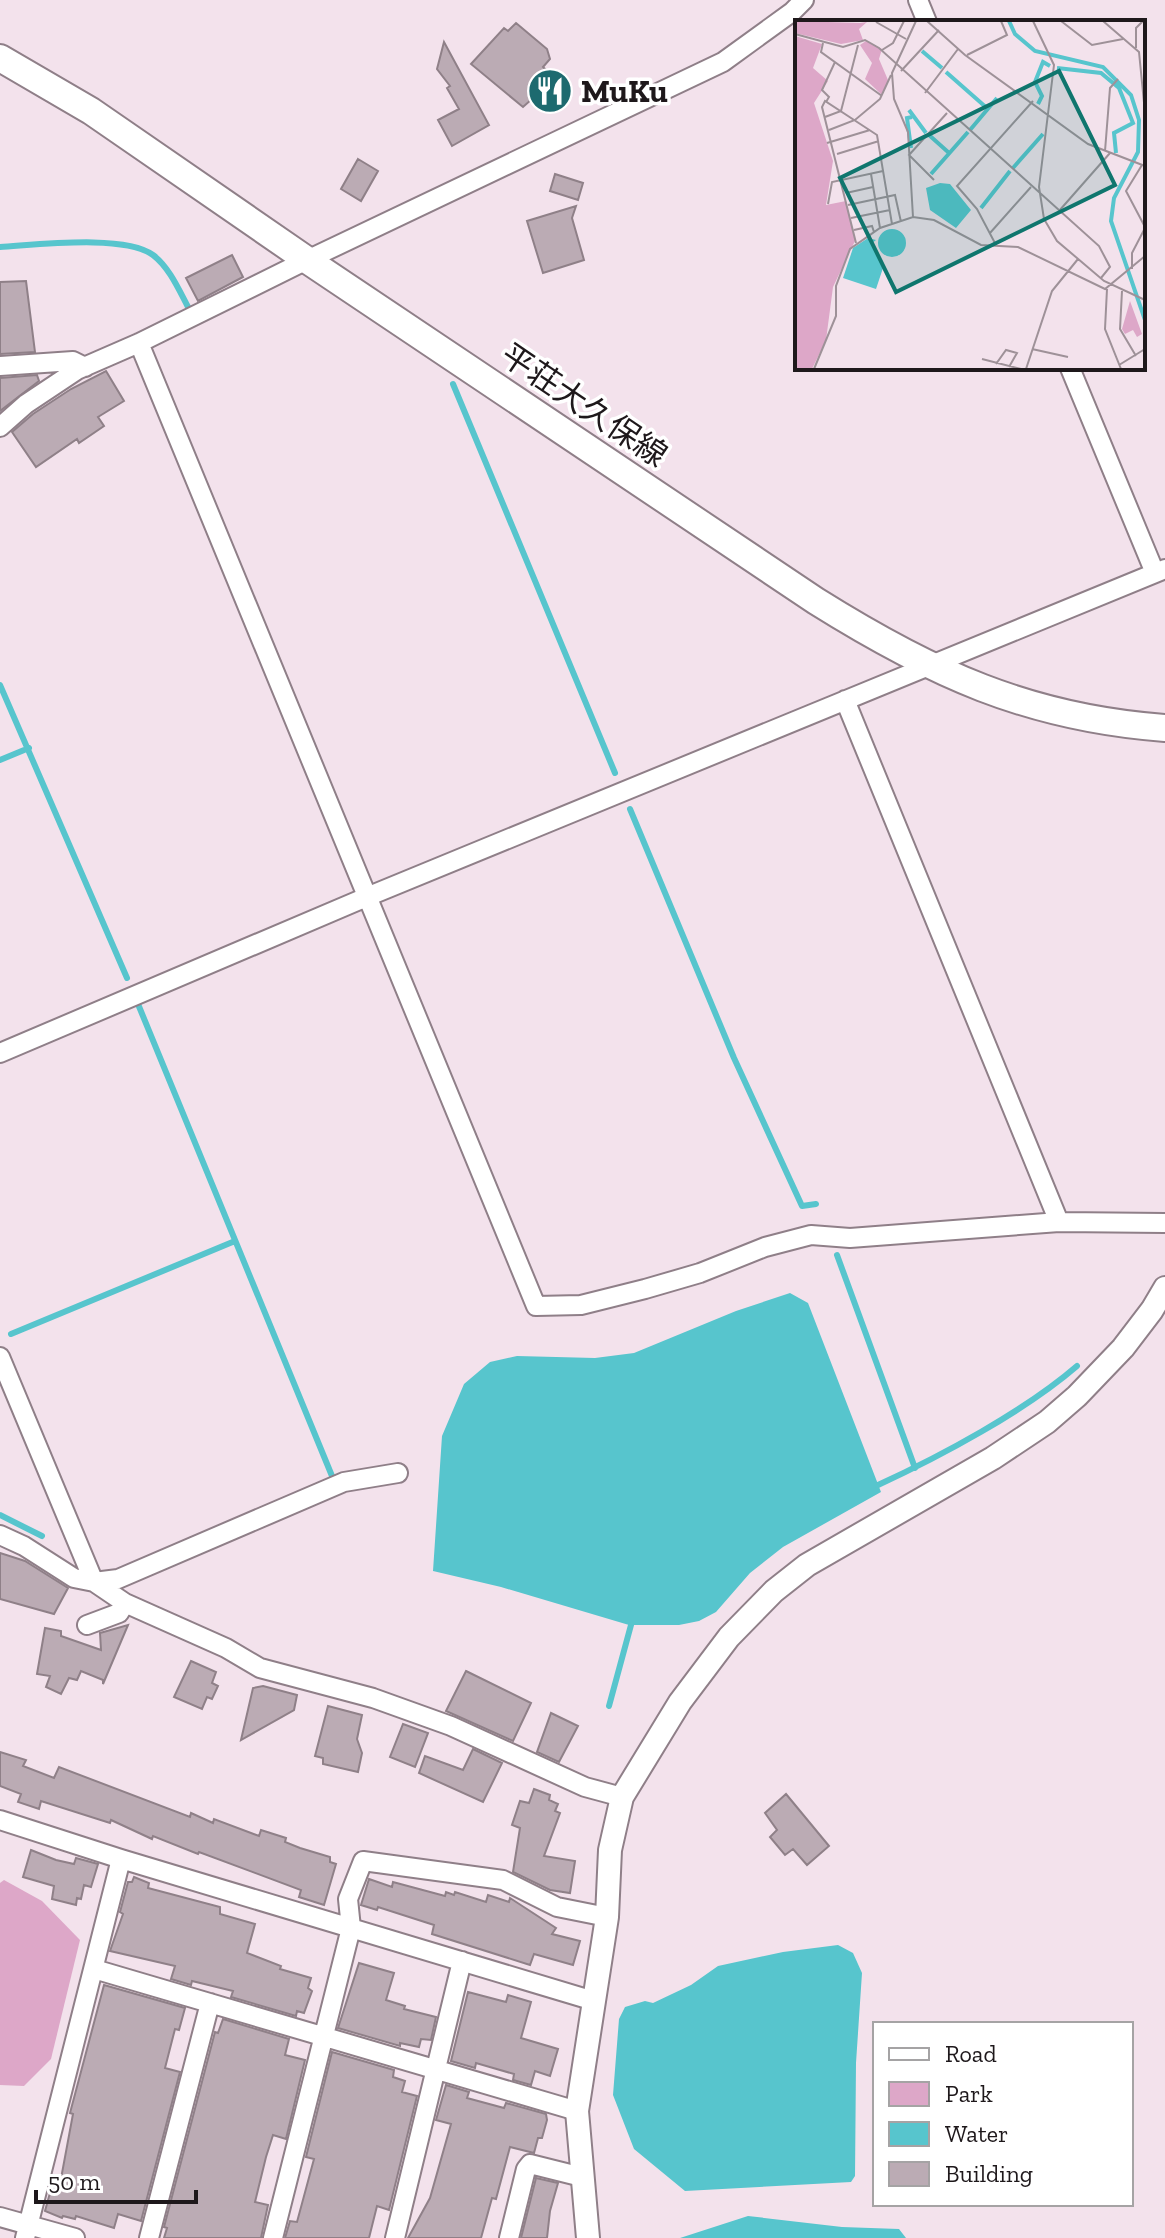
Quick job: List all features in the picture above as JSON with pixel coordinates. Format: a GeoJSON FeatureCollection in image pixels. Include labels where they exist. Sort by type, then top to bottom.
{"type":"FeatureCollection","features":[{"type":"Feature","properties":{"kind":"main road","name":"平荘大久保線"},"geometry":{"type":"LineString","coordinates":[[0,58],[91,111],[307,260],[874,637],[928,666],[1034,707],[1110,723],[1165,728]]}},
{"type":"Feature","properties":{"kind":"street"},"geometry":{"type":"LineString","coordinates":[[0,427],[26,404],[85,367],[723,62],[804,0]]}},
{"type":"Feature","properties":{"kind":"street"},"geometry":{"type":"LineString","coordinates":[[918,0],[926,20]]}},
{"type":"Feature","properties":{"kind":"street"},"geometry":{"type":"LineString","coordinates":[[139,343],[536,1306],[581,1305],[645,1289],[700,1273],[765,1247],[811,1235],[850,1238],[1059,1222],[1165,1223]]}},
{"type":"Feature","properties":{"kind":"street"},"geometry":{"type":"LineString","coordinates":[[0,366],[73,361],[85,367]]}},
{"type":"Feature","properties":{"kind":"street"},"geometry":{"type":"LineString","coordinates":[[0,1053],[369,896],[1160,571],[1071,370]]}},
{"type":"Feature","properties":{"kind":"street"},"geometry":{"type":"LineString","coordinates":[[845,700],[1059,1222]]}},
{"type":"Feature","properties":{"kind":"street"},"geometry":{"type":"LineString","coordinates":[[588,2238],[577,2111],[607,1917],[610,1850],[622,1797],[680,1702],[729,1637],[774,1591],[807,1565],[993,1458],[1047,1422],[1123,1348],[1165,1288]]}},
{"type":"Feature","properties":{"kind":"street"},"geometry":{"type":"LineString","coordinates":[[0,1357],[94,1582],[125,1603],[226,1648],[260,1668],[399,1707],[451,1726],[585,1787],[622,1797]]}},
{"type":"Feature","properties":{"kind":"street"},"geometry":{"type":"LineString","coordinates":[[0,1535],[24,1546],[74,1578],[94,1582],[118,1579],[344,1482],[398,1473]]}},
{"type":"Feature","properties":{"kind":"street"},"geometry":{"type":"LineString","coordinates":[[87,1625],[119,1613],[125,1603]]}},
{"type":"Feature","properties":{"kind":"street"},"geometry":{"type":"LineString","coordinates":[[0,1820],[594,2001]]}},
{"type":"Feature","properties":{"kind":"street"},"geometry":{"type":"LineString","coordinates":[[27,2232],[121,1859]]}},
{"type":"Feature","properties":{"kind":"street"},"geometry":{"type":"LineString","coordinates":[[273,2238],[351,1928],[348,1899],[363,1861],[503,1880],[557,1907],[607,1917]]}},
{"type":"Feature","properties":{"kind":"street"},"geometry":{"type":"LineString","coordinates":[[395,2238],[462,1961]]}},
{"type":"Feature","properties":{"kind":"street"},"geometry":{"type":"LineString","coordinates":[[94,1969],[577,2111]]}},
{"type":"Feature","properties":{"kind":"street"},"geometry":{"type":"LineString","coordinates":[[149,2238],[210,2003]]}},
{"type":"Feature","properties":{"kind":"street"},"geometry":{"type":"LineString","coordinates":[[509,2238],[526,2169],[530,2164],[582,2177]]}},
{"type":"Feature","properties":{"kind":"street"},"geometry":{"type":"LineString","coordinates":[[0,2217],[27,2232],[75,2238]]}},
{"type":"Feature","properties":{"kind":"green space"},"geometry":{"type":"Polygon","coordinates":[[[4,1880],[42,1901],[80,1940],[51,2059],[24,2086],[0,2085],[0,1883],[4,1880]]]}},
{"type":"Feature","properties":{"kind":"water"},"geometry":{"type":"Polygon","coordinates":[[[790,1293],[808,1303],[881,1492],[783,1547],[750,1573],[716,1612],[699,1621],[679,1625],[629,1625],[501,1587],[433,1571],[442,1436],[464,1384],[490,1362],[517,1356],[595,1358],[634,1353],[736,1311],[790,1293]]]}},
{"type":"Feature","properties":{"kind":"water"},"geometry":{"type":"Polygon","coordinates":[[[838,1945],[853,1953],[862,1973],[856,2063],[855,2176],[851,2182],[685,2191],[634,2149],[613,2095],[619,2019],[625,2007],[645,2001],[653,2003],[691,1985],[718,1966],[783,1952],[838,1945]]]}},
{"type":"Feature","properties":{"kind":"water"},"geometry":{"type":"Polygon","coordinates":[[[748,2216],[842,2227],[899,2229],[906,2238],[680,2238],[748,2216]]]}},
{"type":"Feature","properties":{"kind":"building"},"geometry":{"type":"Polygon","coordinates":[[[516,23],[547,49],[550,59],[543,67],[562,85],[551,98],[542,90],[523,107],[471,64],[504,28],[508,31],[516,23]]]}},
{"type":"Feature","properties":{"kind":"building"},"geometry":{"type":"Polygon","coordinates":[[[444,42],[489,125],[452,146],[438,120],[459,109],[447,88],[450,86],[437,69],[444,42]]]}},
{"type":"Feature","properties":{"kind":"building"},"geometry":{"type":"Polygon","coordinates":[[[358,159],[378,171],[361,201],[341,189],[358,159]]]}},
{"type":"Feature","properties":{"kind":"building"},"geometry":{"type":"Polygon","coordinates":[[[555,174],[583,183],[578,200],[550,191],[555,174]]]}},
{"type":"Feature","properties":{"kind":"building"},"geometry":{"type":"Polygon","coordinates":[[[576,206],[572,218],[584,260],[543,273],[527,221],[576,206]]]}},
{"type":"Feature","properties":{"kind":"building"},"geometry":{"type":"Polygon","coordinates":[[[232,255],[243,277],[198,301],[186,278],[232,255]]]}},
{"type":"Feature","properties":{"kind":"building"},"geometry":{"type":"Polygon","coordinates":[[[26,281],[35,352],[0,354],[0,282],[26,281]]]}},
{"type":"Feature","properties":{"kind":"building"},"geometry":{"type":"Polygon","coordinates":[[[106,371],[124,401],[98,417],[104,426],[79,443],[77,439],[36,467],[12,432],[71,389],[106,371]]]}},
{"type":"Feature","properties":{"kind":"building"},"geometry":{"type":"Polygon","coordinates":[[[37,375],[39,381],[0,411],[0,378],[37,375]]]}},
{"type":"Feature","properties":{"kind":"building"},"geometry":{"type":"Polygon","coordinates":[[[0,1553],[25,1561],[68,1588],[54,1614],[0,1599],[0,1553]]]}},
{"type":"Feature","properties":{"kind":"building"},"geometry":{"type":"Polygon","coordinates":[[[128,1625],[103,1684],[103,1680],[81,1671],[77,1680],[69,1678],[61,1694],[46,1687],[50,1676],[37,1674],[45,1628],[61,1631],[61,1636],[101,1650],[100,1633],[128,1625]]]}},
{"type":"Feature","properties":{"kind":"building"},"geometry":{"type":"Polygon","coordinates":[[[191,1661],[216,1672],[212,1683],[218,1686],[212,1699],[207,1697],[202,1709],[174,1697],[191,1661]]]}},
{"type":"Feature","properties":{"kind":"building"},"geometry":{"type":"Polygon","coordinates":[[[466,1671],[531,1703],[513,1741],[446,1711],[466,1671]]]}},
{"type":"Feature","properties":{"kind":"building"},"geometry":{"type":"Polygon","coordinates":[[[263,1686],[297,1695],[294,1710],[241,1740],[253,1688],[263,1686]]]}},
{"type":"Feature","properties":{"kind":"building"},"geometry":{"type":"Polygon","coordinates":[[[328,1706],[362,1715],[357,1739],[362,1753],[358,1772],[323,1764],[323,1758],[315,1756],[328,1706]]]}},
{"type":"Feature","properties":{"kind":"building"},"geometry":{"type":"Polygon","coordinates":[[[551,1713],[578,1726],[559,1762],[537,1752],[551,1713]]]}},
{"type":"Feature","properties":{"kind":"building"},"geometry":{"type":"Polygon","coordinates":[[[403,1724],[428,1733],[415,1767],[390,1757],[403,1724]]]}},
{"type":"Feature","properties":{"kind":"building"},"geometry":{"type":"Polygon","coordinates":[[[473,1749],[502,1763],[483,1802],[419,1773],[425,1756],[463,1770],[473,1749]]]}},
{"type":"Feature","properties":{"kind":"building"},"geometry":{"type":"Polygon","coordinates":[[[0,1752],[26,1760],[23,1766],[54,1778],[59,1767],[190,1817],[191,1813],[213,1823],[214,1819],[259,1836],[261,1830],[286,1838],[285,1842],[300,1848],[330,1857],[330,1862],[336,1864],[324,1905],[299,1897],[301,1890],[153,1836],[152,1839],[111,1820],[110,1823],[41,1801],[39,1809],[18,1802],[21,1794],[0,1786],[0,1752]]]}},
{"type":"Feature","properties":{"kind":"building"},"geometry":{"type":"Polygon","coordinates":[[[534,1789],[550,1795],[549,1800],[558,1804],[555,1811],[560,1813],[544,1856],[575,1861],[570,1893],[550,1890],[513,1872],[520,1828],[512,1825],[520,1801],[529,1803],[534,1789]]]}},
{"type":"Feature","properties":{"kind":"building"},"geometry":{"type":"Polygon","coordinates":[[[786,1794],[829,1846],[807,1865],[793,1849],[785,1855],[770,1837],[777,1830],[765,1813],[786,1794]]]}},
{"type":"Feature","properties":{"kind":"building"},"geometry":{"type":"Polygon","coordinates":[[[31,1850],[74,1864],[76,1858],[98,1864],[91,1887],[84,1885],[81,1899],[77,1898],[76,1905],[52,1899],[54,1886],[23,1877],[31,1850]]]}},
{"type":"Feature","properties":{"kind":"building"},"geometry":{"type":"Polygon","coordinates":[[[134,1877],[149,1883],[148,1888],[220,1907],[220,1914],[255,1924],[247,1953],[281,1966],[280,1969],[311,1978],[308,1988],[312,1991],[304,2013],[297,2011],[296,2016],[231,1997],[233,1991],[171,1979],[175,1966],[110,1951],[123,1914],[120,1912],[128,1882],[132,1882],[134,1877]]]}},
{"type":"Feature","properties":{"kind":"building"},"geometry":{"type":"Polygon","coordinates":[[[369,1879],[392,1887],[393,1882],[445,1896],[446,1892],[454,1895],[455,1892],[486,1902],[488,1895],[509,1902],[510,1898],[556,1928],[552,1934],[580,1941],[573,1965],[534,1954],[530,1965],[432,1934],[434,1925],[378,1907],[377,1910],[361,1905],[369,1879]]]}},
{"type":"Feature","properties":{"kind":"building"},"geometry":{"type":"Polygon","coordinates":[[[359,1963],[394,1973],[386,2000],[405,2006],[404,2009],[436,2017],[431,2040],[421,2039],[419,2047],[400,2043],[400,2046],[338,2028],[359,1963]]]}},
{"type":"Feature","properties":{"kind":"building"},"geometry":{"type":"Polygon","coordinates":[[[104,1985],[185,2008],[179,2030],[175,2029],[165,2068],[180,2072],[141,2221],[118,2214],[114,2228],[76,2216],[75,2219],[62,2218],[45,2211],[53,2182],[60,2184],[73,2114],[70,2113],[104,1985]]]}},
{"type":"Feature","properties":{"kind":"building"},"geometry":{"type":"Polygon","coordinates":[[[468,1992],[506,2002],[508,1995],[531,2002],[521,2038],[558,2049],[550,2076],[535,2071],[531,2085],[513,2080],[514,2074],[476,2063],[475,2068],[451,2061],[468,1992]]]}},
{"type":"Feature","properties":{"kind":"building"},"geometry":{"type":"Polygon","coordinates":[[[223,2019],[289,2039],[285,2055],[305,2060],[286,2139],[273,2135],[266,2157],[255,2202],[268,2205],[261,2238],[164,2238],[167,2228],[164,2227],[215,2032],[218,2033],[223,2019]]]}},
{"type":"Feature","properties":{"kind":"building"},"geometry":{"type":"Polygon","coordinates":[[[332,2052],[394,2070],[393,2077],[405,2081],[402,2092],[417,2096],[389,2210],[377,2206],[369,2238],[285,2238],[290,2221],[297,2222],[314,2159],[306,2157],[332,2052]]]}},
{"type":"Feature","properties":{"kind":"building"},"geometry":{"type":"Polygon","coordinates":[[[446,2085],[469,2092],[467,2098],[504,2108],[506,2103],[546,2114],[547,2120],[534,2153],[510,2147],[496,2199],[492,2198],[481,2238],[408,2238],[430,2198],[451,2124],[436,2120],[446,2085]]]}},
{"type":"Feature","properties":{"kind":"building"},"geometry":{"type":"Polygon","coordinates":[[[536,2178],[558,2183],[547,2238],[521,2238],[536,2178]]]}},
{"type":"Feature","properties":{"kind":"waterway"},"geometry":{"type":"LineString","coordinates":[[0,247],[80,242],[140,249],[153,255],[164,266],[188,307]]}},
{"type":"Feature","properties":{"kind":"waterway"},"geometry":{"type":"LineString","coordinates":[[453,384],[615,773]]}},
{"type":"Feature","properties":{"kind":"waterway"},"geometry":{"type":"LineString","coordinates":[[0,685],[127,978]]}},
{"type":"Feature","properties":{"kind":"waterway"},"geometry":{"type":"LineString","coordinates":[[0,760],[29,748]]}},
{"type":"Feature","properties":{"kind":"waterway"},"geometry":{"type":"LineString","coordinates":[[630,809],[734,1058],[802,1206],[816,1204]]}},
{"type":"Feature","properties":{"kind":"waterway"},"geometry":{"type":"LineString","coordinates":[[138,1004],[332,1476]]}},
{"type":"Feature","properties":{"kind":"waterway"},"geometry":{"type":"LineString","coordinates":[[11,1334],[235,1241]]}},
{"type":"Feature","properties":{"kind":"waterway"},"geometry":{"type":"LineString","coordinates":[[837,1255],[915,1468]]}},
{"type":"Feature","properties":{"kind":"waterway"},"geometry":{"type":"LineString","coordinates":[[878,1485],[982,1432],[1033,1400],[1077,1366]]}},
{"type":"Feature","properties":{"kind":"waterway"},"geometry":{"type":"LineString","coordinates":[[0,1515],[42,1536]]}},
{"type":"Feature","properties":{"kind":"waterway"},"geometry":{"type":"LineString","coordinates":[[609,1706],[631,1625]]}},
{"type":"Feature","properties":{"kind":"place","name":"MuKu"},"geometry":{"type":"Point","coordinates":[550,91]}}]}
